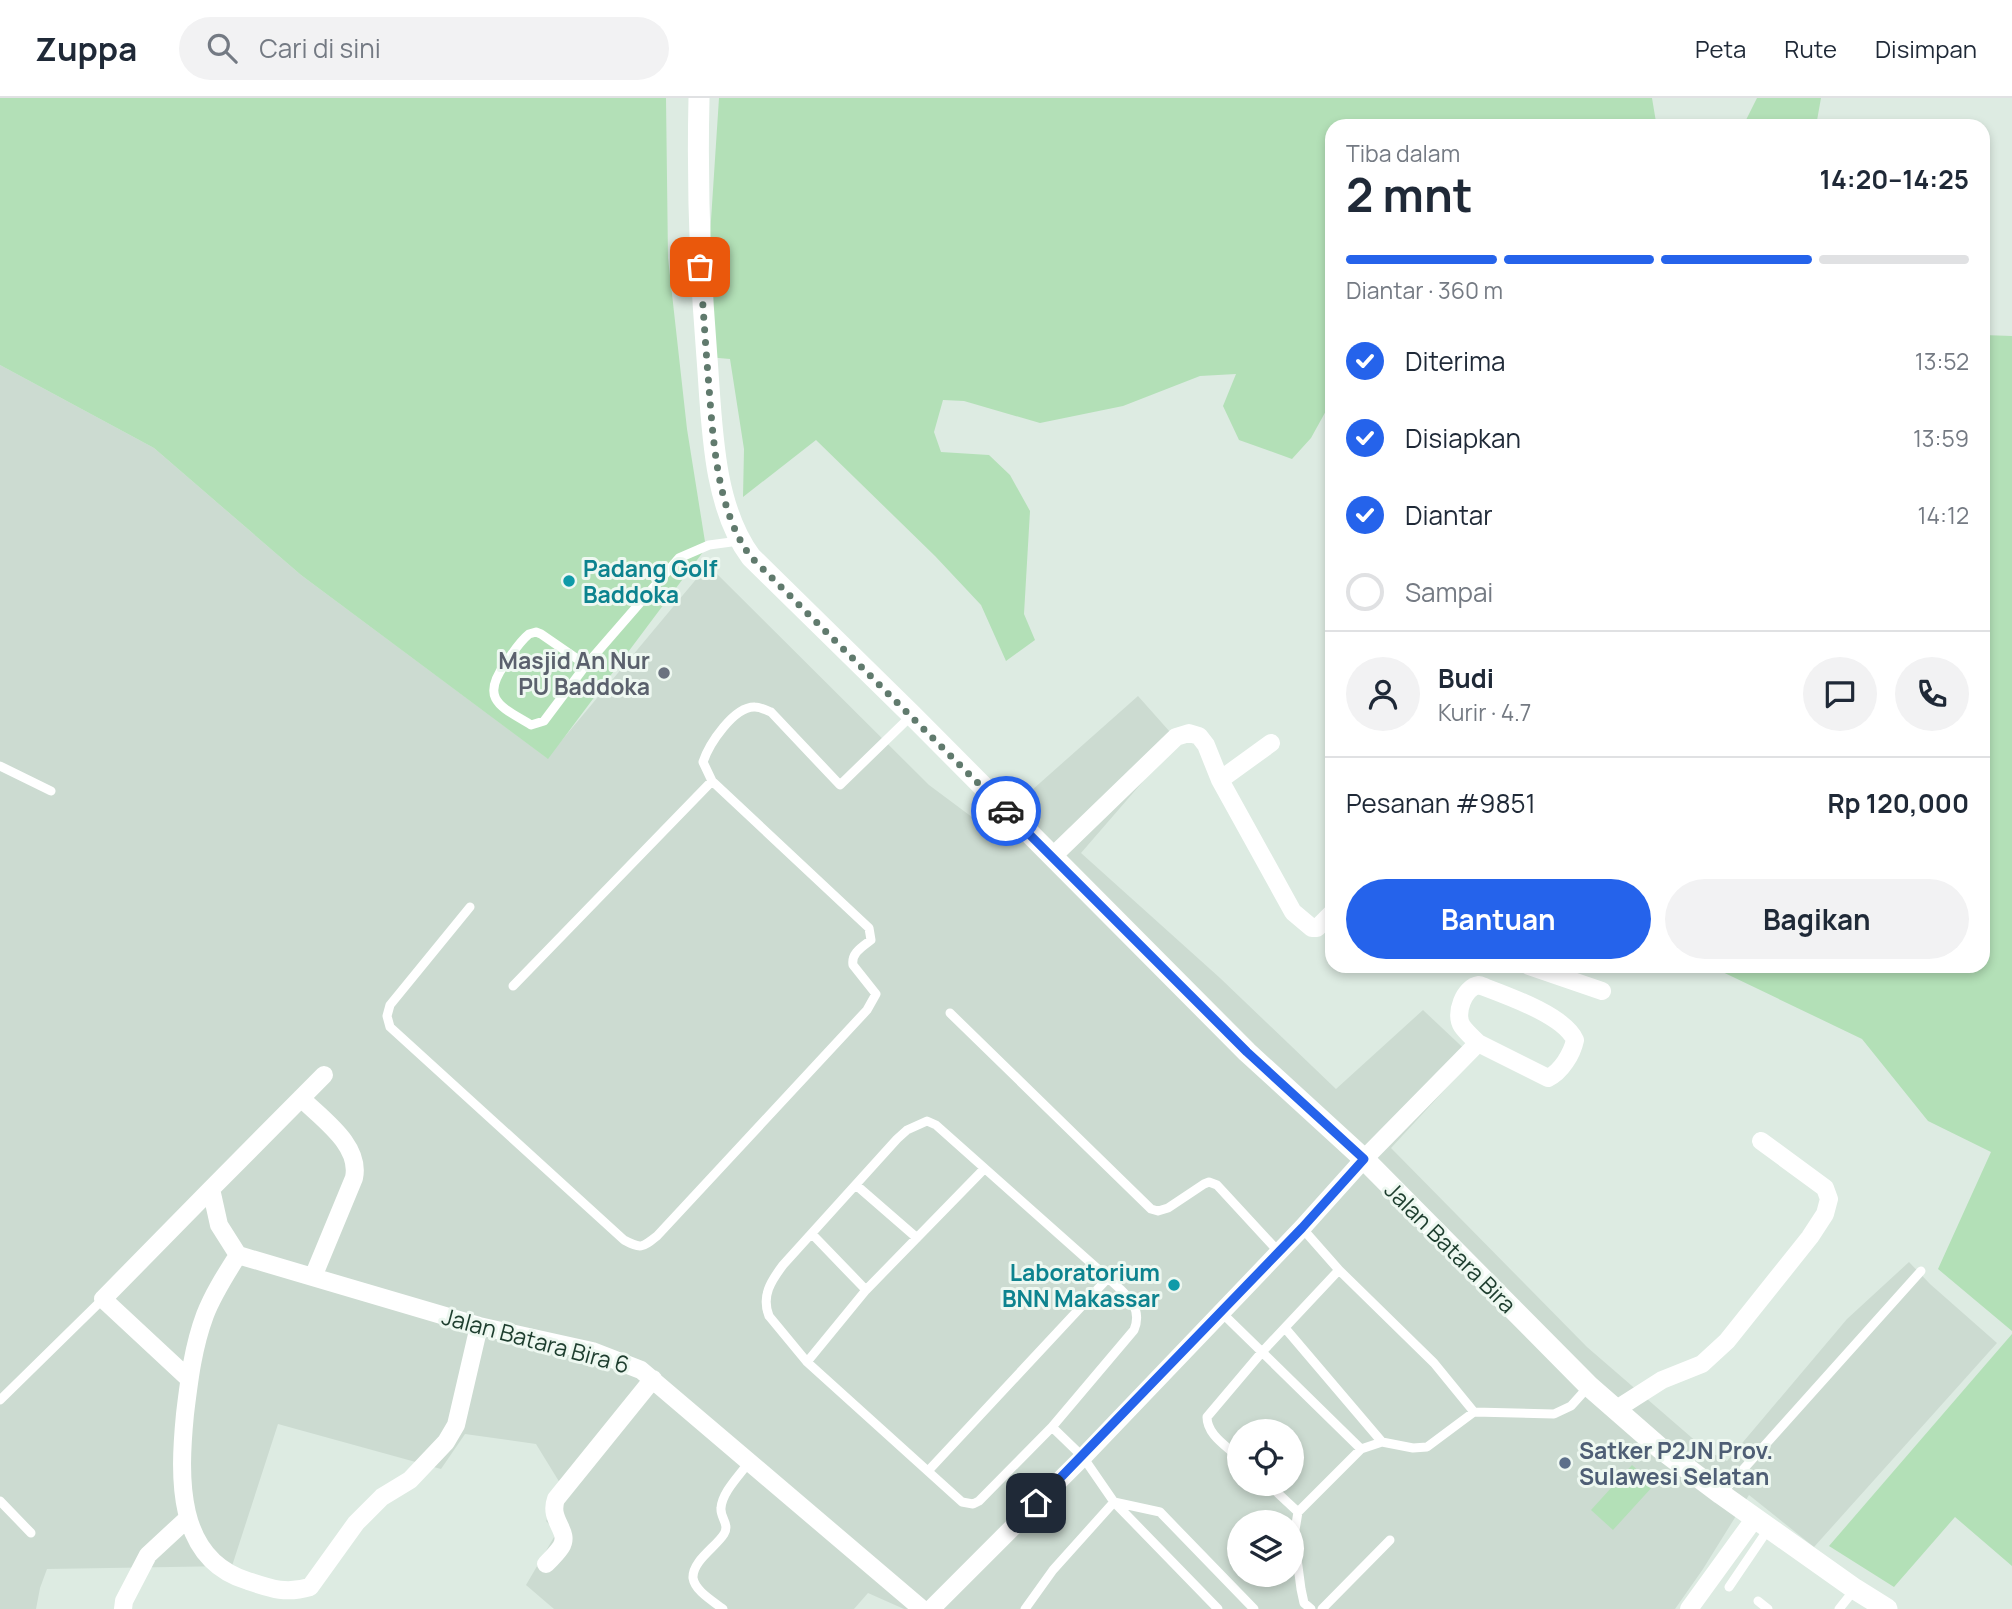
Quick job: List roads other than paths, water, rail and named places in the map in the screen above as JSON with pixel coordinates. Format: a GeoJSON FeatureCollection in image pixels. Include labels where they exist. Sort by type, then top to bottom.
{"type":"FeatureCollection","features":[{"type":"Feature","properties":{"kind":"street","name":"Jalan Batara Bira"},"geometry":{"type":"LineString","coordinates":[[699,98],[700,267],[713,439],[728,514],[739,541],[751,557],[1247,1052],[1364,1159],[1589,1386],[1660,1448],[1721,1494],[1887,1609]]}},
{"type":"Feature","properties":{"kind":"street"},"geometry":{"type":"LineString","coordinates":[[1052,857],[1176,737],[1189,733],[1199,736],[1206,745],[1220,780],[1293,912],[1312,928],[1317,928],[1325,920]]}},
{"type":"Feature","properties":{"kind":"street"},"geometry":{"type":"LineString","coordinates":[[1220,780],[1271,743]]}},
{"type":"Feature","properties":{"kind":"street"},"geometry":{"type":"LineString","coordinates":[[1549,973],[1602,991]]}},
{"type":"Feature","properties":{"kind":"street"},"geometry":{"type":"LineString","coordinates":[[1475,985],[1552,1017],[1568,1028],[1575,1040],[1566,1059],[1554,1075],[1548,1078],[1479,1043],[1461,1025],[1459,1017],[1465,994],[1475,985]]}},
{"type":"Feature","properties":{"kind":"street"},"geometry":{"type":"LineString","coordinates":[[931,1609],[1083,1457],[1302,1228],[1364,1159],[1479,1043]]}},
{"type":"Feature","properties":{"kind":"street"},"geometry":{"type":"LineString","coordinates":[[189,1379],[103,1298],[324,1075]]}},
{"type":"Feature","properties":{"kind":"street"},"geometry":{"type":"LineString","coordinates":[[301,1098],[344,1142],[355,1159],[356,1167],[354,1178],[313,1277]]}},
{"type":"Feature","properties":{"kind":"street"},"geometry":{"type":"LineString","coordinates":[[1615,1409],[1662,1381],[1711,1358],[1810,1237],[1825,1214],[1829,1199],[1825,1188],[1761,1141]]}},
{"type":"Feature","properties":{"kind":"street"},"geometry":{"type":"LineString","coordinates":[[211,1189],[219,1225],[238,1255],[219,1285],[205,1315],[189,1379],[181,1476],[188,1518],[201,1546],[217,1567],[239,1578],[287,1592],[310,1587],[356,1522],[382,1497],[410,1480],[446,1442],[456,1425],[479,1326]]}},
{"type":"Feature","properties":{"kind":"street","name":"Jalan Batara Bira 6"},"geometry":{"type":"LineString","coordinates":[[238,1255],[479,1326],[592,1350],[641,1370],[922,1609]]}},
{"type":"Feature","properties":{"kind":"street"},"geometry":{"type":"LineString","coordinates":[[546,1564],[564,1540],[553,1514],[556,1499],[653,1379]]}},
{"type":"Feature","properties":{"kind":"street"},"geometry":{"type":"LineString","coordinates":[[123,1609],[131,1585],[148,1555],[188,1518]]}},
{"type":"Feature","properties":{"kind":"street"},"geometry":{"type":"LineString","coordinates":[[1689,1609],[1762,1523]]}},
{"type":"Feature","properties":{"kind":"lane"},"geometry":{"type":"LineString","coordinates":[[586,665],[541,634],[529,634],[494,680],[495,697],[502,706],[531,725],[544,721],[586,665],[679,558],[709,545],[739,541]]}},
{"type":"Feature","properties":{"kind":"lane"},"geometry":{"type":"LineString","coordinates":[[470,907],[390,1005],[387,1016],[390,1027],[624,1240],[638,1247],[645,1246],[858,1020],[876,993],[853,965],[852,960],[855,953],[871,940],[869,928],[712,781],[704,762],[706,754],[728,722],[745,709],[755,707],[771,712],[840,785],[912,715]]}},
{"type":"Feature","properties":{"kind":"lane"},"geometry":{"type":"LineString","coordinates":[[0,766],[51,791]]}},
{"type":"Feature","properties":{"kind":"lane"},"geometry":{"type":"LineString","coordinates":[[513,986],[712,781]]}},
{"type":"Feature","properties":{"kind":"lane"},"geometry":{"type":"LineString","coordinates":[[950,1013],[1151,1209],[1163,1210],[1209,1182],[1217,1185],[1278,1251]]}},
{"type":"Feature","properties":{"kind":"lane"},"geometry":{"type":"LineString","coordinates":[[926,1121],[936,1125],[984,1169],[1108,1278],[1131,1301],[1137,1310],[1138,1322],[1135,1330],[1052,1427],[973,1504],[962,1502],[807,1362],[769,1316],[765,1300],[771,1281],[907,1130],[926,1121]]}},
{"type":"Feature","properties":{"kind":"lane"},"geometry":{"type":"LineString","coordinates":[[807,1362],[866,1290],[984,1169]]}},
{"type":"Feature","properties":{"kind":"lane"},"geometry":{"type":"LineString","coordinates":[[856,1185],[918,1237]]}},
{"type":"Feature","properties":{"kind":"lane"},"geometry":{"type":"LineString","coordinates":[[1302,1228],[1339,1270],[1434,1363],[1474,1412]]}},
{"type":"Feature","properties":{"kind":"lane"},"geometry":{"type":"LineString","coordinates":[[812,1234],[866,1290]]}},
{"type":"Feature","properties":{"kind":"lane"},"geometry":{"type":"LineString","coordinates":[[1227,1447],[1213,1434],[1207,1425],[1207,1417],[1262,1352],[1339,1270]]}},
{"type":"Feature","properties":{"kind":"lane"},"geometry":{"type":"LineString","coordinates":[[1721,1494],[1921,1271]]}},
{"type":"Feature","properties":{"kind":"lane"},"geometry":{"type":"LineString","coordinates":[[928,1471],[1108,1278]]}},
{"type":"Feature","properties":{"kind":"lane"},"geometry":{"type":"LineString","coordinates":[[0,1400],[103,1298]]}},
{"type":"Feature","properties":{"kind":"lane"},"geometry":{"type":"LineString","coordinates":[[1221,1312],[1361,1449]]}},
{"type":"Feature","properties":{"kind":"lane"},"geometry":{"type":"LineString","coordinates":[[1284,1328],[1382,1442]]}},
{"type":"Feature","properties":{"kind":"lane"},"geometry":{"type":"LineString","coordinates":[[1300,1510],[1361,1449],[1382,1442],[1413,1448],[1427,1447],[1474,1412],[1554,1414],[1571,1406],[1589,1386]]}},
{"type":"Feature","properties":{"kind":"lane"},"geometry":{"type":"LineString","coordinates":[[1052,1427],[1083,1457],[1114,1502],[1218,1609]]}},
{"type":"Feature","properties":{"kind":"lane"},"geometry":{"type":"LineString","coordinates":[[723,1609],[697,1588],[693,1580],[694,1572],[725,1532],[726,1523],[721,1508],[726,1494],[750,1460]]}},
{"type":"Feature","properties":{"kind":"lane"},"geometry":{"type":"LineString","coordinates":[[1281,1496],[1296,1510]]}},
{"type":"Feature","properties":{"kind":"lane"},"geometry":{"type":"LineString","coordinates":[[0,1501],[31,1533]]}},
{"type":"Feature","properties":{"kind":"lane"},"geometry":{"type":"LineString","coordinates":[[1025,1609],[1053,1570],[1114,1502]]}},
{"type":"Feature","properties":{"kind":"lane"},"geometry":{"type":"LineString","coordinates":[[1114,1502],[1160,1512],[1254,1609]]}},
{"type":"Feature","properties":{"kind":"lane"},"geometry":{"type":"LineString","coordinates":[[1728,1587],[1762,1523]]}},
{"type":"Feature","properties":{"kind":"lane"},"geometry":{"type":"LineString","coordinates":[[1322,1609],[1390,1540]]}},
{"type":"Feature","properties":{"kind":"lane"},"geometry":{"type":"LineString","coordinates":[[1301,1587],[1304,1603],[1311,1609]]}},
{"type":"Feature","properties":{"kind":"lane"},"geometry":{"type":"LineString","coordinates":[[1839,1609],[1855,1589]]}},
{"type":"Feature","properties":{"kind":"lane"},"geometry":{"type":"LineString","coordinates":[[1758,1601],[1769,1609]]}},
{"type":"Feature","properties":{"kind":"place","name":"Padang Golf Baddoka"},"geometry":{"type":"Point","coordinates":[569,581]}},
{"type":"Feature","properties":{"kind":"place","name":"Masjid An Nur PU Baddoka"},"geometry":{"type":"Point","coordinates":[664,673]}},
{"type":"Feature","properties":{"kind":"place","name":"Laboratorium BNN Makassar"},"geometry":{"type":"Point","coordinates":[1174,1285]}},
{"type":"Feature","properties":{"kind":"place","name":"Satker P2JN Prov. Sulawesi Selatan"},"geometry":{"type":"Point","coordinates":[1565,1463]}}]}
